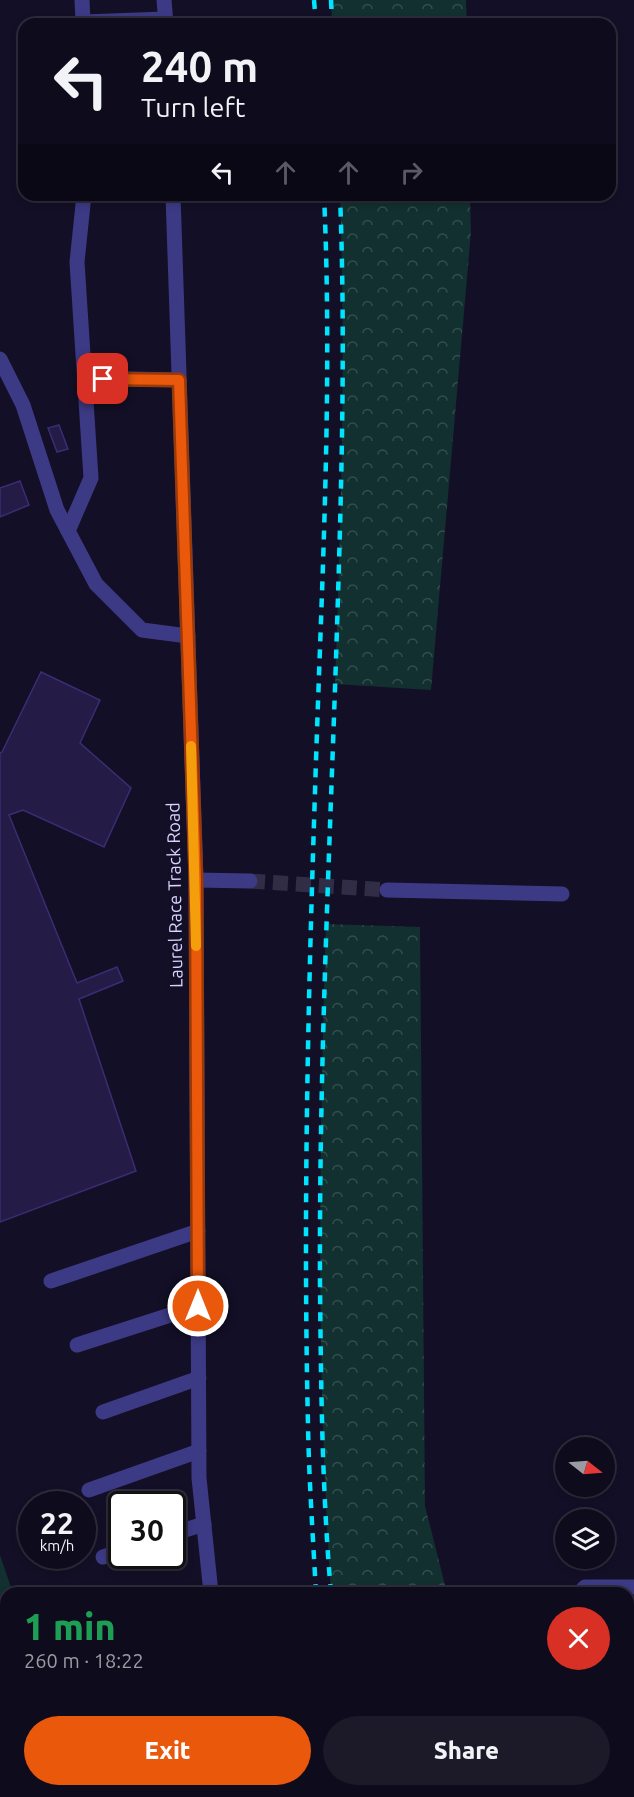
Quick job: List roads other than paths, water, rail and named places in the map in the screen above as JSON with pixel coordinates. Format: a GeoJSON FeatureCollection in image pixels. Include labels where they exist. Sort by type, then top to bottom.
{"type":"FeatureCollection","features":[{"type":"Feature","properties":{"kind":"street"},"geometry":{"type":"LineString","coordinates":[[82,0],[82,18]]}},
{"type":"Feature","properties":{"kind":"street"},"geometry":{"type":"LineString","coordinates":[[164,0],[166,18]]}},
{"type":"Feature","properties":{"kind":"street"},"geometry":{"type":"LineString","coordinates":[[68,531],[91,478],[77,262],[83,201]]}},
{"type":"Feature","properties":{"kind":"street","name":"Laurel Race Track Road"},"geometry":{"type":"LineString","coordinates":[[173,201],[196,880],[199,1478],[210,1587]]}},
{"type":"Feature","properties":{"kind":"street"},"geometry":{"type":"LineString","coordinates":[[0,359],[23,405],[57,510],[96,584],[142,630],[188,636]]}},
{"type":"Feature","properties":{"kind":"street"},"geometry":{"type":"LineString","coordinates":[[85,378],[179,380]]}},
{"type":"Feature","properties":{"kind":"street"},"geometry":{"type":"LineString","coordinates":[[196,880],[250,881]]}},
{"type":"Feature","properties":{"kind":"street"},"geometry":{"type":"LineString","coordinates":[[387,890],[562,894]]}},
{"type":"Feature","properties":{"kind":"street"},"geometry":{"type":"LineString","coordinates":[[51,1281],[198,1231]]}},
{"type":"Feature","properties":{"kind":"street"},"geometry":{"type":"LineString","coordinates":[[77,1345],[198,1306]]}},
{"type":"Feature","properties":{"kind":"street"},"geometry":{"type":"LineString","coordinates":[[103,1412],[199,1378]]}},
{"type":"Feature","properties":{"kind":"street"},"geometry":{"type":"LineString","coordinates":[[89,1490],[199,1451]]}},
{"type":"Feature","properties":{"kind":"street"},"geometry":{"type":"LineString","coordinates":[[186,1530],[204,1524]]}},
{"type":"Feature","properties":{"kind":"street"},"geometry":{"type":"LineString","coordinates":[[103,1557],[108,1555]]}},
{"type":"Feature","properties":{"kind":"street"},"geometry":{"type":"LineString","coordinates":[[585,1587],[634,1587]]}},
{"type":"Feature","properties":{"kind":"tunnel"},"geometry":{"type":"LineString","coordinates":[[250,881],[387,890]]}},
{"type":"Feature","properties":{"kind":"railway"},"geometry":{"type":"LineString","coordinates":[[314,0],[316,18]]}},
{"type":"Feature","properties":{"kind":"railway"},"geometry":{"type":"LineString","coordinates":[[331,0],[332,18]]}},
{"type":"Feature","properties":{"kind":"railway"},"geometry":{"type":"LineString","coordinates":[[316,1587],[309,1446],[306,1188],[310,950],[327,419],[324,201]]}},
{"type":"Feature","properties":{"kind":"railway"},"geometry":{"type":"LineString","coordinates":[[331,1587],[322,1438],[320,1206],[325,971],[341,485],[343,311],[340,201]]}}]}
